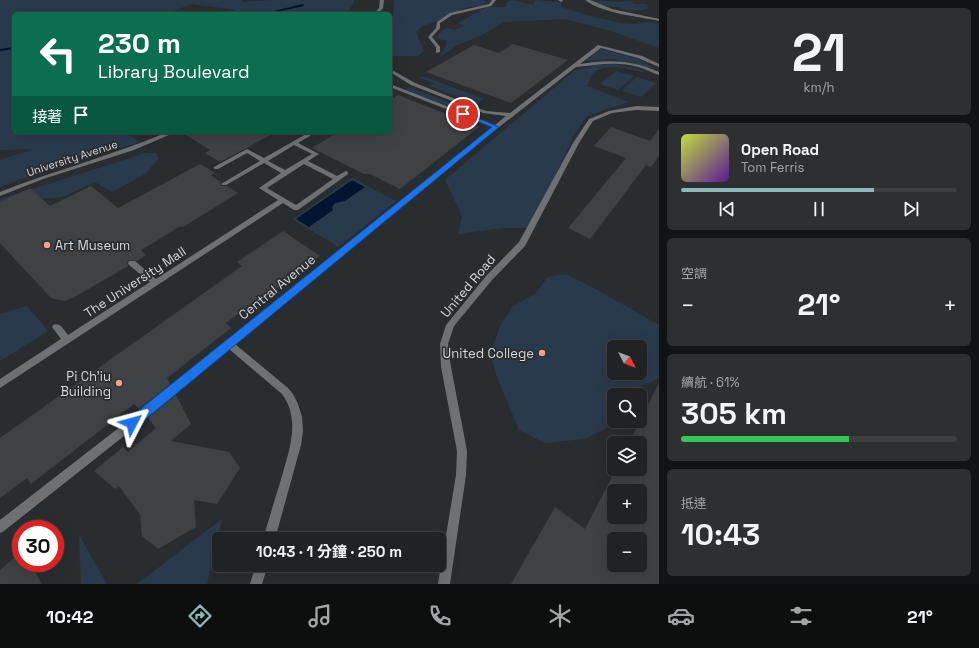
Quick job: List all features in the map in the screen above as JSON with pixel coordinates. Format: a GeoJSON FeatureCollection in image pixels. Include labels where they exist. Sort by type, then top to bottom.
{"type":"FeatureCollection","features":[{"type":"Feature","properties":{"kind":"street"},"geometry":{"type":"LineString","coordinates":[[378,12],[381,8],[382,0]]}},
{"type":"Feature","properties":{"kind":"street"},"geometry":{"type":"LineString","coordinates":[[438,52],[438,46],[430,37],[438,28],[438,23],[451,14],[490,4],[494,0]]}},
{"type":"Feature","properties":{"kind":"street"},"geometry":{"type":"LineString","coordinates":[[587,0],[592,4],[659,20]]}},
{"type":"Feature","properties":{"kind":"street"},"geometry":{"type":"LineString","coordinates":[[381,8],[383,12]]}},
{"type":"Feature","properties":{"kind":"street","name":"Central Avenue"},"geometry":{"type":"LineString","coordinates":[[0,527],[229,344],[496,127],[571,67],[600,46],[640,57],[659,66]]}},
{"type":"Feature","properties":{"kind":"street","name":"Central Avenue"},"geometry":{"type":"LineString","coordinates":[[571,67],[604,61],[618,62],[636,65],[659,74]]}},
{"type":"Feature","properties":{"kind":"street"},"geometry":{"type":"LineString","coordinates":[[392,71],[413,84],[485,112],[511,115]]}},
{"type":"Feature","properties":{"kind":"street"},"geometry":{"type":"LineString","coordinates":[[392,87],[496,127]]}},
{"type":"Feature","properties":{"kind":"street","name":"United Road"},"geometry":{"type":"LineString","coordinates":[[444,584],[461,475],[462,451],[446,367],[444,344],[450,325],[489,278],[522,244],[578,138],[591,120],[611,112],[636,108],[659,109]]}},
{"type":"Feature","properties":{"kind":"street","name":"University Avenue"},"geometry":{"type":"LineString","coordinates":[[0,194],[41,178],[132,149],[168,134]]}},
{"type":"Feature","properties":{"kind":"street"},"geometry":{"type":"LineString","coordinates":[[224,184],[308,135]]}},
{"type":"Feature","properties":{"kind":"street"},"geometry":{"type":"LineString","coordinates":[[294,143],[316,154],[262,188],[296,208],[346,173]]}},
{"type":"Feature","properties":{"kind":"street"},"geometry":{"type":"LineString","coordinates":[[216,168],[247,150],[286,173]]}},
{"type":"Feature","properties":{"kind":"street"},"geometry":{"type":"LineString","coordinates":[[304,162],[337,179]]}},
{"type":"Feature","properties":{"kind":"street","name":"The University Mall"},"geometry":{"type":"LineString","coordinates":[[0,384],[283,200]]}},
{"type":"Feature","properties":{"kind":"street"},"geometry":{"type":"LineString","coordinates":[[132,263],[156,283]]}},
{"type":"Feature","properties":{"kind":"street"},"geometry":{"type":"LineString","coordinates":[[56,327],[67,340]]}},
{"type":"Feature","properties":{"kind":"street"},"geometry":{"type":"LineString","coordinates":[[229,344],[285,391],[291,398],[298,416],[296,445],[271,532]]}},
{"type":"Feature","properties":{"kind":"street"},"geometry":{"type":"LineString","coordinates":[[256,584],[260,572]]}},
{"type":"Feature","properties":{"kind":"shaded area"},"geometry":{"type":"Polygon","coordinates":[[[0,0],[242,0],[242,2],[273,0],[353,0],[354,2],[349,10],[344,12],[234,12],[235,10],[192,4],[172,12],[12,12],[12,134],[126,134],[140,142],[57,167],[0,187],[0,160],[34,149],[0,150],[0,0]]]}},
{"type":"Feature","properties":{"kind":"shaded area"},"geometry":{"type":"Polygon","coordinates":[[[394,0],[485,0],[486,2],[481,5],[465,8],[450,17],[422,26],[416,32],[424,51],[418,56],[392,56],[394,0]]]}},
{"type":"Feature","properties":{"kind":"shaded area"},"geometry":{"type":"Polygon","coordinates":[[[514,0],[533,5],[536,0],[561,2],[561,7],[605,20],[631,24],[651,22],[659,24],[659,48],[611,31],[565,19],[504,22],[480,36],[457,45],[440,57],[448,41],[434,38],[446,28],[455,30],[465,25],[458,23],[486,7],[506,7],[508,1],[514,0]]]}},
{"type":"Feature","properties":{"kind":"shaded area"},"geometry":{"type":"Polygon","coordinates":[[[590,0],[617,2],[631,1],[634,4],[646,4],[649,7],[643,10],[631,11],[617,7],[603,6],[590,0]]]}},
{"type":"Feature","properties":{"kind":"shaded area"},"geometry":{"type":"Polygon","coordinates":[[[602,49],[637,59],[659,70],[614,59],[585,61],[602,49]]]}},
{"type":"Feature","properties":{"kind":"shaded area"},"geometry":{"type":"Polygon","coordinates":[[[613,64],[635,68],[651,74],[613,67],[598,70],[592,75],[587,86],[629,102],[587,116],[575,133],[531,228],[503,228],[458,234],[462,216],[445,180],[574,71],[598,65],[613,64]]]}},
{"type":"Feature","properties":{"kind":"shaded area"},"geometry":{"type":"Polygon","coordinates":[[[616,71],[634,76],[618,90],[600,84],[616,71]]]}},
{"type":"Feature","properties":{"kind":"shaded area"},"geometry":{"type":"Polygon","coordinates":[[[422,76],[484,99],[477,104],[430,86],[434,83],[419,78],[422,76]]]}},
{"type":"Feature","properties":{"kind":"shaded area"},"geometry":{"type":"Polygon","coordinates":[[[637,77],[656,83],[641,97],[622,91],[637,77]]]}},
{"type":"Feature","properties":{"kind":"shaded area"},"geometry":{"type":"Polygon","coordinates":[[[409,87],[480,114],[475,117],[405,90],[409,87]]]}},
{"type":"Feature","properties":{"kind":"shaded area"},"geometry":{"type":"Polygon","coordinates":[[[146,153],[156,153],[159,158],[145,174],[112,192],[95,182],[62,197],[40,199],[0,218],[0,200],[4,198],[146,153]]]}},
{"type":"Feature","properties":{"kind":"shaded area"},"geometry":{"type":"Polygon","coordinates":[[[352,178],[396,201],[338,247],[293,219],[352,178]]]}},
{"type":"Feature","properties":{"kind":"shaded area"},"geometry":{"type":"Polygon","coordinates":[[[352,180],[365,187],[345,201],[335,203],[332,207],[333,210],[309,227],[296,219],[352,180]]]}},
{"type":"Feature","properties":{"kind":"shaded area"},"geometry":{"type":"Polygon","coordinates":[[[566,274],[659,325],[659,378],[638,388],[607,388],[607,428],[584,439],[545,443],[519,430],[497,377],[490,354],[499,329],[512,307],[536,293],[548,277],[566,274]]]}},
{"type":"Feature","properties":{"kind":"shaded area"},"geometry":{"type":"Polygon","coordinates":[[[27,306],[48,331],[0,361],[0,314],[27,306]]]}},
{"type":"Feature","properties":{"kind":"shaded area"},"geometry":{"type":"Polygon","coordinates":[[[222,519],[219,532],[212,532],[212,562],[207,584],[137,584],[222,519]]]}},
{"type":"Feature","properties":{"kind":"shaded area"},"geometry":{"type":"Polygon","coordinates":[[[79,535],[107,584],[81,584],[79,535]]]}},
{"type":"Feature","properties":{"kind":"building"},"geometry":{"type":"Polygon","coordinates":[[[513,44],[568,60],[511,103],[426,72],[474,45],[499,53],[513,44]]]}},
{"type":"Feature","properties":{"kind":"building"},"geometry":{"type":"Polygon","coordinates":[[[398,95],[479,127],[400,189],[370,174],[364,174],[312,148],[335,134],[392,134],[392,99],[398,95]]]}},
{"type":"Feature","properties":{"kind":"building"},"geometry":{"type":"Polygon","coordinates":[[[611,127],[650,141],[659,129],[659,156],[651,167],[646,165],[590,239],[568,228],[626,158],[594,146],[611,127]]]}},
{"type":"Feature","properties":{"kind":"building"},"geometry":{"type":"Polygon","coordinates":[[[184,134],[272,134],[220,162],[205,153],[210,150],[184,134]]]}},
{"type":"Feature","properties":{"kind":"building"},"geometry":{"type":"Polygon","coordinates":[[[200,164],[215,173],[211,175],[221,182],[221,186],[227,186],[238,193],[183,227],[181,226],[141,250],[146,255],[137,261],[129,260],[127,262],[128,266],[73,298],[64,301],[51,298],[0,243],[0,202],[30,188],[50,206],[91,186],[118,208],[200,164]]]}},
{"type":"Feature","properties":{"kind":"building","name":"Pi Ch'iu Building"},"geometry":{"type":"Polygon","coordinates":[[[283,231],[320,256],[275,290],[272,288],[226,323],[231,328],[167,378],[170,384],[139,409],[134,404],[31,484],[27,478],[0,498],[0,438],[242,266],[237,262],[283,231]]]}},
{"type":"Feature","properties":{"kind":"building"},"geometry":{"type":"Polygon","coordinates":[[[659,383],[659,584],[511,584],[555,507],[585,529],[607,486],[607,524],[647,524],[647,484],[608,484],[612,476],[647,476],[647,436],[632,436],[636,428],[647,428],[647,407],[659,383]]]}},
{"type":"Feature","properties":{"kind":"building"},"geometry":{"type":"Polygon","coordinates":[[[176,395],[191,424],[171,441],[229,452],[240,468],[217,504],[194,500],[196,527],[158,549],[142,536],[140,514],[119,486],[115,489],[94,471],[123,447],[128,452],[156,428],[148,418],[176,395]]]}},
{"type":"Feature","properties":{"kind":"building"},"geometry":{"type":"Polygon","coordinates":[[[12,560],[12,572],[35,572],[42,584],[0,584],[0,570],[12,560]]]}},
{"type":"Feature","properties":{"kind":"waterway"},"geometry":{"type":"LineString","coordinates":[[271,12],[303,5]]}},
{"type":"Feature","properties":{"kind":"waterway"},"geometry":{"type":"LineString","coordinates":[[0,50],[12,48]]}},
{"type":"Feature","properties":{"kind":"place","name":"Art Museum"},"geometry":{"type":"Point","coordinates":[47,245]}},
{"type":"Feature","properties":{"kind":"place","name":"United College"},"geometry":{"type":"Point","coordinates":[542,353]}},
{"type":"Feature","properties":{"kind":"place","name":"Pi Ch'iu Building"},"geometry":{"type":"Point","coordinates":[119,383]}},
{"type":"Feature","properties":{"kind":"route"},"geometry":{"type":"LineString","coordinates":[[132,423],[496,127],[463,114]]}}]}
